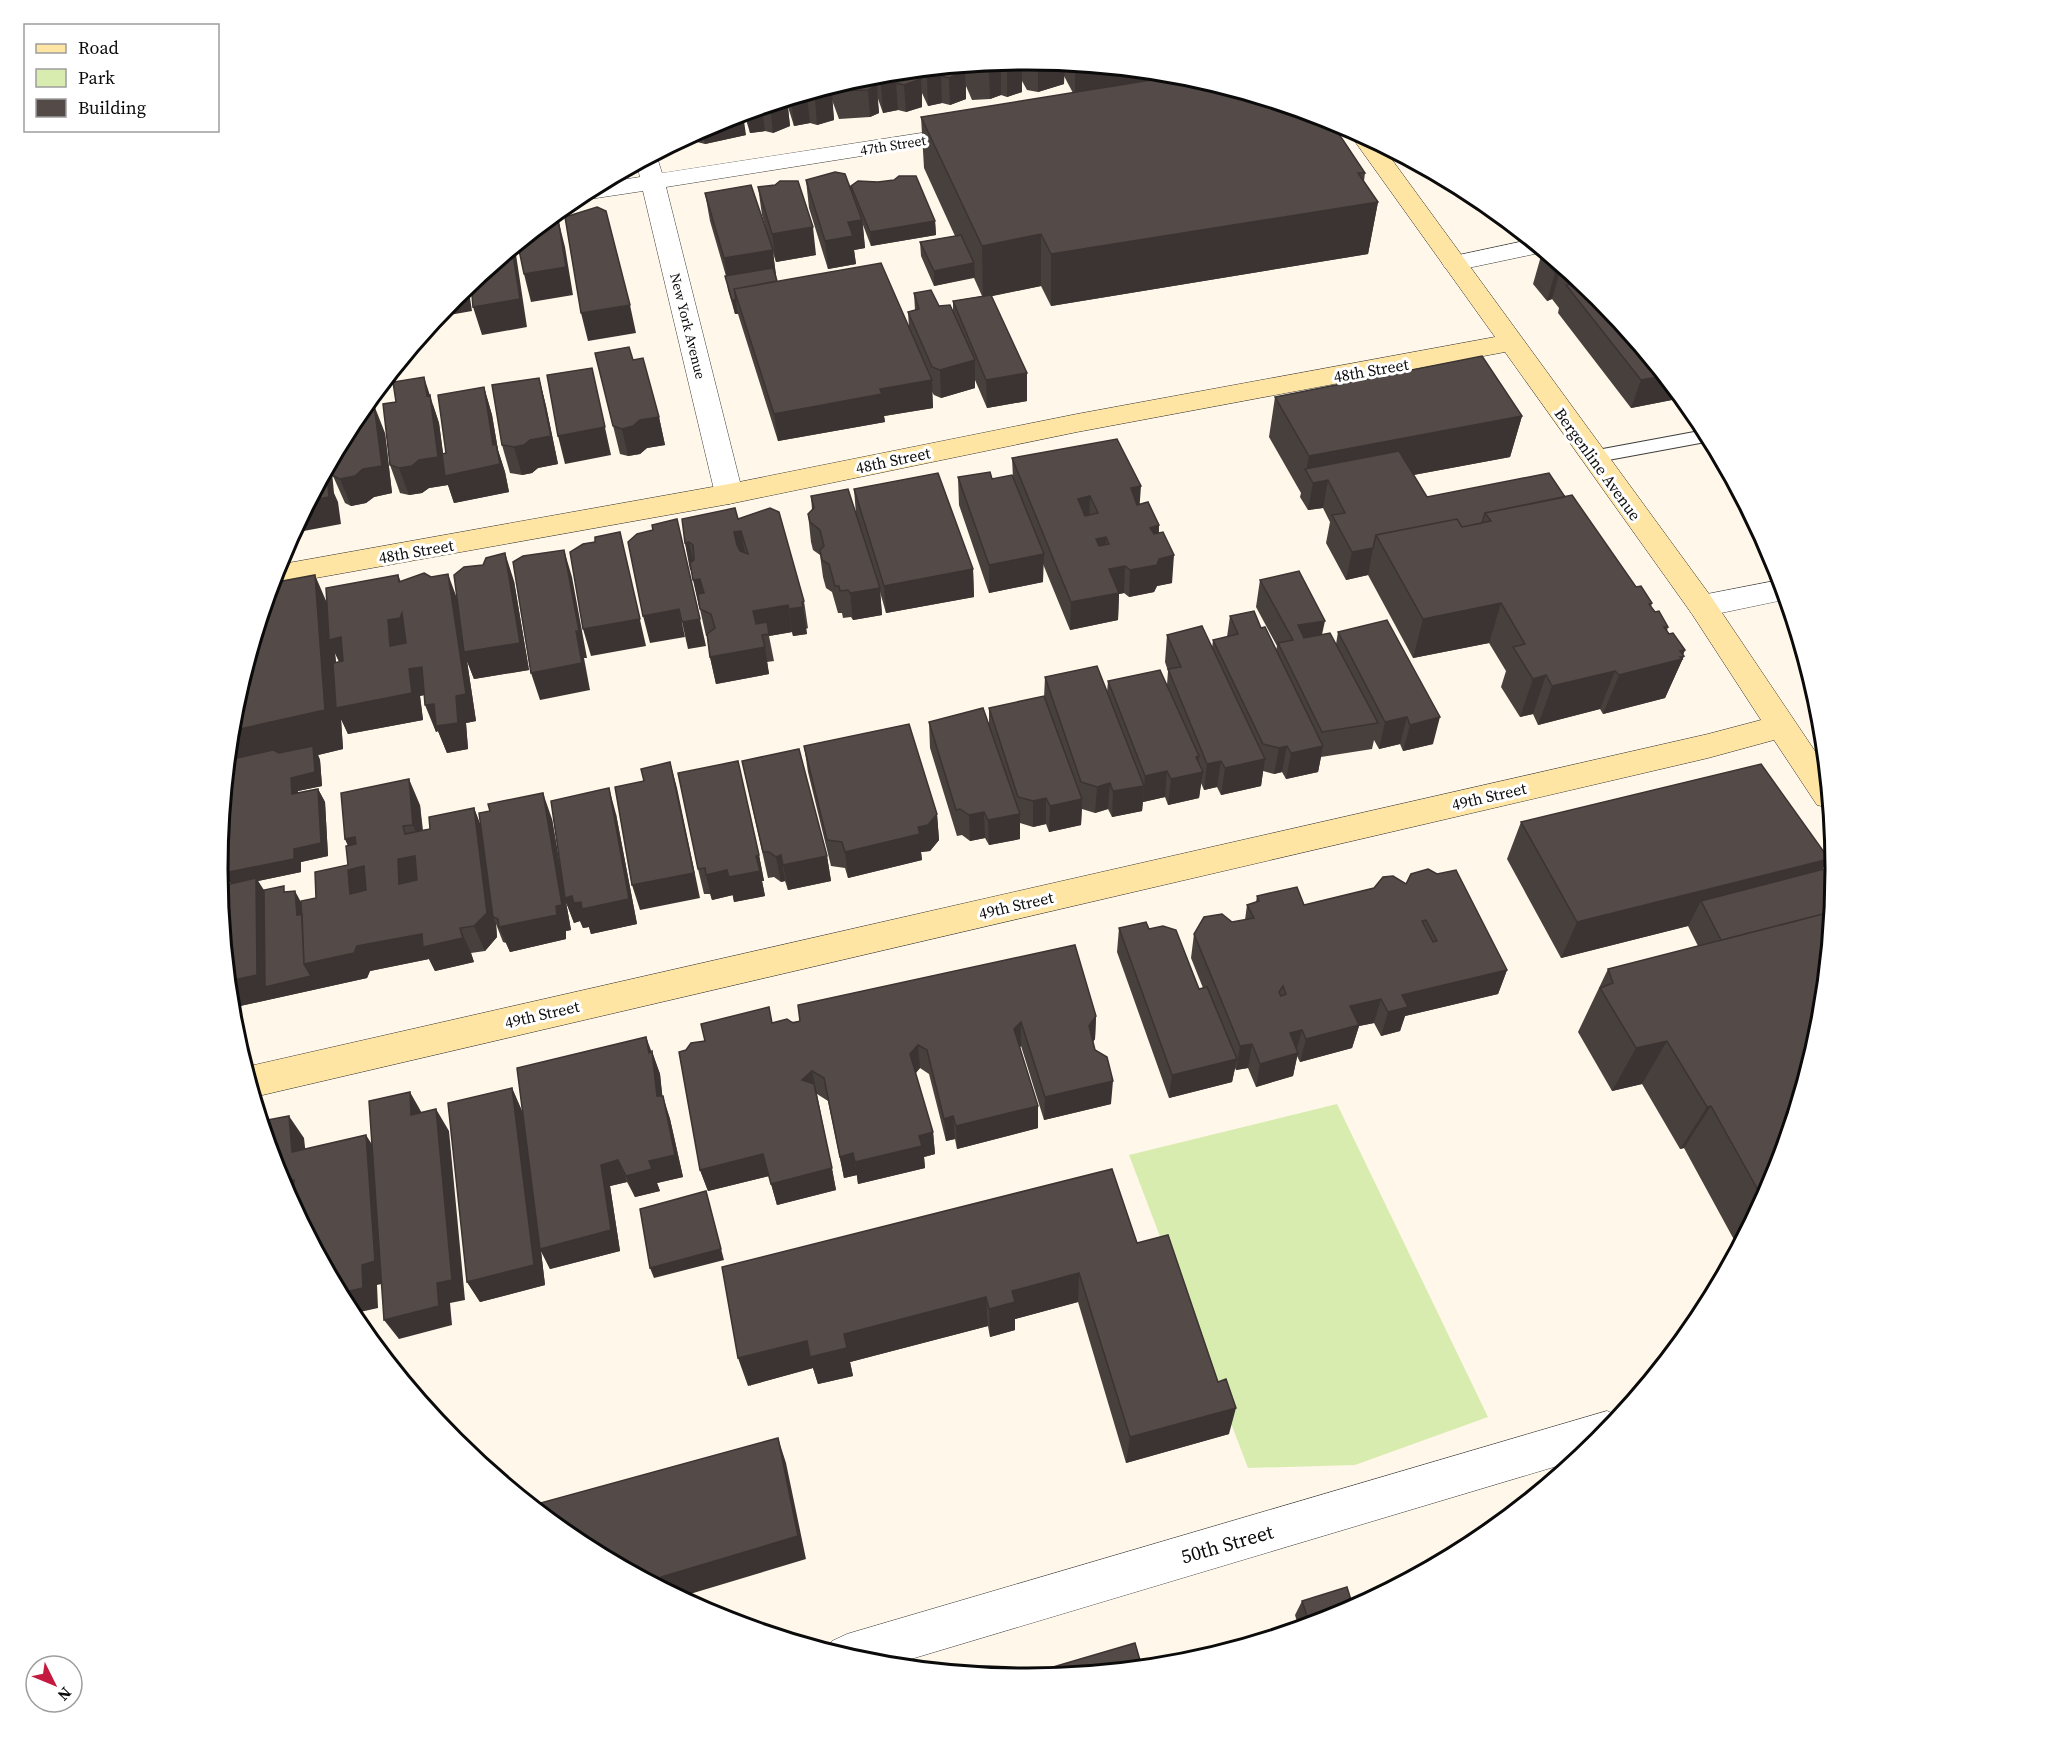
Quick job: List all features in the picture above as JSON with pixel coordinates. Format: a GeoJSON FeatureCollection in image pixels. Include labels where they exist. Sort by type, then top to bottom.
{"type":"FeatureCollection","features":[{"type":"Feature","properties":{"kind":"street","name":"47th Street"},"geometry":{"type":"LineString","coordinates":[[624,179],[650,170],[992,130]]}},
{"type":"Feature","properties":{"kind":"street","name":"Bergenline Avenue"},"geometry":{"type":"LineString","coordinates":[[1373,150],[1592,457],[1702,606],[1820,784]]}},
{"type":"Feature","properties":{"kind":"street","name":"New York Avenue"},"geometry":{"type":"LineString","coordinates":[[650,170],[729,494]]}},
{"type":"Feature","properties":{"kind":"street"},"geometry":{"type":"LineString","coordinates":[[1454,263],[1527,248]]}},
{"type":"Feature","properties":{"kind":"street","name":"48th Street"},"geometry":{"type":"LineString","coordinates":[[285,574],[729,494],[1077,423],[1512,342]]}},
{"type":"Feature","properties":{"kind":"street"},"geometry":{"type":"LineString","coordinates":[[1702,606],[1775,592]]}},
{"type":"Feature","properties":{"kind":"street","name":"49th Street"},"geometry":{"type":"LineString","coordinates":[[256,1081],[1685,751],[1781,726]]}},
{"type":"Feature","properties":{"kind":"street","name":"50th Street"},"geometry":{"type":"LineString","coordinates":[[865,1651],[1588,1437]]}},
{"type":"Feature","properties":{"kind":"lane"},"geometry":{"type":"LineString","coordinates":[[1592,457],[1698,438]]}},
{"type":"Feature","properties":{"kind":"green space"},"geometry":{"type":"Polygon","coordinates":[[[1337,1104],[1488,1417],[1355,1465],[1248,1468],[1129,1155],[1337,1104]]]}},
{"type":"Feature","properties":{"kind":"building"},"geometry":{"type":"Polygon","coordinates":[[[960,73],[949,78],[941,76],[926,77],[960,73]]]}},
{"type":"Feature","properties":{"kind":"building"},"geometry":{"type":"Polygon","coordinates":[[[921,79],[904,85],[896,83],[881,85],[921,79]]]}},
{"type":"Feature","properties":{"kind":"building"},"geometry":{"type":"Polygon","coordinates":[[[1149,80],[1182,86],[1283,113],[1339,134],[1365,173],[1358,173],[1378,202],[1051,254],[1041,234],[982,246],[921,117],[1149,80]]]}},
{"type":"Feature","properties":{"kind":"building"},"geometry":{"type":"Polygon","coordinates":[[[877,85],[868,90],[852,91],[877,85]]]}},
{"type":"Feature","properties":{"kind":"building"},"geometry":{"type":"Polygon","coordinates":[[[835,172],[845,174],[862,220],[848,222],[853,236],[825,241],[806,180],[835,172]]]}},
{"type":"Feature","properties":{"kind":"building"},"geometry":{"type":"Polygon","coordinates":[[[899,176],[916,176],[935,221],[870,232],[851,186],[858,181],[878,182],[894,180],[899,176]]]}},
{"type":"Feature","properties":{"kind":"building"},"geometry":{"type":"Polygon","coordinates":[[[780,181],[798,181],[813,227],[772,234],[758,187],[775,185],[780,181]]]}},
{"type":"Feature","properties":{"kind":"building"},"geometry":{"type":"Polygon","coordinates":[[[751,185],[773,250],[724,258],[705,193],[751,185]]]}},
{"type":"Feature","properties":{"kind":"building"},"geometry":{"type":"Polygon","coordinates":[[[597,207],[606,211],[630,305],[581,313],[565,218],[597,207]]]}},
{"type":"Feature","properties":{"kind":"building"},"geometry":{"type":"Polygon","coordinates":[[[559,223],[566,267],[524,274],[520,253],[559,223]]]}},
{"type":"Feature","properties":{"kind":"building"},"geometry":{"type":"Polygon","coordinates":[[[961,235],[974,263],[934,271],[920,242],[961,235]]]}},
{"type":"Feature","properties":{"kind":"building"},"geometry":{"type":"Polygon","coordinates":[[[513,258],[520,299],[473,307],[472,295],[513,258]]]}},
{"type":"Feature","properties":{"kind":"building"},"geometry":{"type":"Polygon","coordinates":[[[881,263],[932,380],[880,389],[882,394],[774,414],[734,289],[881,263]]]}},
{"type":"Feature","properties":{"kind":"building"},"geometry":{"type":"Polygon","coordinates":[[[773,268],[777,281],[734,289],[736,300],[732,300],[725,276],[773,268]]]}},
{"type":"Feature","properties":{"kind":"building"},"geometry":{"type":"Polygon","coordinates":[[[1570,284],[1591,304],[1655,377],[1641,380],[1566,285],[1570,284]]]}},
{"type":"Feature","properties":{"kind":"building"},"geometry":{"type":"Polygon","coordinates":[[[931,290],[939,306],[950,305],[975,360],[940,370],[932,367],[908,312],[919,309],[914,293],[931,290]]]}},
{"type":"Feature","properties":{"kind":"building"},"geometry":{"type":"Polygon","coordinates":[[[991,295],[1027,373],[986,380],[953,301],[991,295]]]}},
{"type":"Feature","properties":{"kind":"building"},"geometry":{"type":"Polygon","coordinates":[[[629,347],[633,360],[643,358],[659,417],[640,420],[633,426],[622,429],[613,426],[595,353],[629,347]]]}},
{"type":"Feature","properties":{"kind":"building"},"geometry":{"type":"Polygon","coordinates":[[[1482,356],[1522,416],[1309,456],[1275,397],[1482,356]]]}},
{"type":"Feature","properties":{"kind":"building"},"geometry":{"type":"Polygon","coordinates":[[[592,368],[605,427],[558,436],[547,375],[592,368]]]}},
{"type":"Feature","properties":{"kind":"building"},"geometry":{"type":"Polygon","coordinates":[[[424,377],[427,396],[430,395],[438,457],[419,460],[412,466],[399,468],[390,465],[383,404],[396,402],[394,382],[424,377]]]}},
{"type":"Feature","properties":{"kind":"building"},"geometry":{"type":"Polygon","coordinates":[[[539,378],[551,436],[530,440],[524,445],[514,447],[502,445],[492,385],[539,378]]]}},
{"type":"Feature","properties":{"kind":"building"},"geometry":{"type":"Polygon","coordinates":[[[484,387],[493,445],[496,444],[500,464],[445,476],[442,454],[446,453],[438,395],[484,387]]]}},
{"type":"Feature","properties":{"kind":"building"},"geometry":{"type":"Polygon","coordinates":[[[375,409],[382,466],[363,469],[355,476],[340,479],[333,476],[375,409]]]}},
{"type":"Feature","properties":{"kind":"building"},"geometry":{"type":"Polygon","coordinates":[[[1117,439],[1141,486],[1131,488],[1137,505],[1148,502],[1159,525],[1150,528],[1154,534],[1163,532],[1174,555],[1159,559],[1157,565],[1130,570],[1125,566],[1109,569],[1119,593],[1071,602],[1012,458],[1117,439]],[[1090,496],[1078,499],[1085,516],[1098,513],[1090,496]],[[1106,537],[1096,539],[1099,546],[1109,544],[1106,537]]]}},
{"type":"Feature","properties":{"kind":"building"},"geometry":{"type":"Polygon","coordinates":[[[1399,451],[1427,497],[1549,473],[1565,497],[1485,513],[1482,523],[1462,527],[1457,519],[1376,535],[1373,548],[1352,552],[1332,515],[1345,513],[1328,480],[1313,483],[1305,469],[1399,451]]]}},
{"type":"Feature","properties":{"kind":"building"},"geometry":{"type":"Polygon","coordinates":[[[990,472],[992,479],[1012,475],[1044,554],[989,565],[958,477],[990,472]]]}},
{"type":"Feature","properties":{"kind":"building"},"geometry":{"type":"Polygon","coordinates":[[[938,473],[973,569],[884,586],[854,489],[938,473]]]}},
{"type":"Feature","properties":{"kind":"building"},"geometry":{"type":"Polygon","coordinates":[[[328,483],[329,497],[319,499],[328,483]]]}},
{"type":"Feature","properties":{"kind":"building"},"geometry":{"type":"Polygon","coordinates":[[[848,489],[880,588],[850,593],[848,590],[840,591],[839,586],[835,586],[829,564],[822,560],[820,550],[824,546],[820,530],[810,522],[808,514],[814,508],[811,496],[848,489]]]}},
{"type":"Feature","properties":{"kind":"building"},"geometry":{"type":"Polygon","coordinates":[[[1572,495],[1636,587],[1641,586],[1652,603],[1649,604],[1655,612],[1659,611],[1668,627],[1664,627],[1669,634],[1673,633],[1685,650],[1680,651],[1684,656],[1680,657],[1682,659],[1619,675],[1615,671],[1552,686],[1546,675],[1533,679],[1513,647],[1525,644],[1501,603],[1423,619],[1376,535],[1457,519],[1462,527],[1491,521],[1485,513],[1572,495]]]}},
{"type":"Feature","properties":{"kind":"building"},"geometry":{"type":"Polygon","coordinates":[[[735,508],[738,519],[770,508],[779,512],[804,601],[802,602],[803,607],[789,609],[788,605],[753,611],[756,624],[767,622],[769,634],[762,635],[765,647],[710,657],[707,634],[715,628],[711,614],[700,609],[698,594],[704,593],[700,579],[693,580],[690,563],[694,560],[693,545],[689,542],[685,543],[682,519],[735,508]],[[741,531],[734,532],[740,551],[748,554],[741,531]]]}},
{"type":"Feature","properties":{"kind":"building"},"geometry":{"type":"Polygon","coordinates":[[[677,519],[700,619],[682,622],[679,609],[643,616],[628,542],[637,534],[653,530],[652,525],[677,519]]]}},
{"type":"Feature","properties":{"kind":"building"},"geometry":{"type":"Polygon","coordinates":[[[620,532],[640,619],[583,629],[570,552],[583,544],[595,542],[595,537],[620,532]]]}},
{"type":"Feature","properties":{"kind":"building"},"geometry":{"type":"Polygon","coordinates":[[[564,550],[579,631],[576,631],[582,663],[531,673],[513,562],[523,556],[564,550]]]}},
{"type":"Feature","properties":{"kind":"building"},"geometry":{"type":"Polygon","coordinates":[[[505,553],[520,643],[464,652],[454,575],[464,567],[483,565],[486,558],[505,553]]]}},
{"type":"Feature","properties":{"kind":"building"},"geometry":{"type":"Polygon","coordinates":[[[1299,571],[1325,621],[1298,625],[1304,638],[1330,633],[1378,723],[1322,732],[1278,643],[1293,640],[1260,580],[1299,571]]]}},
{"type":"Feature","properties":{"kind":"building"},"geometry":{"type":"Polygon","coordinates":[[[424,573],[431,577],[448,574],[466,694],[456,696],[458,723],[436,726],[434,704],[425,705],[422,667],[409,669],[412,693],[336,708],[333,663],[343,661],[341,637],[329,640],[326,588],[398,575],[399,582],[424,573]],[[402,613],[400,618],[388,620],[390,646],[406,643],[402,613]]]}},
{"type":"Feature","properties":{"kind":"building"},"geometry":{"type":"Polygon","coordinates":[[[315,575],[325,710],[241,729],[255,662],[282,581],[315,575]]]}},
{"type":"Feature","properties":{"kind":"building"},"geometry":{"type":"Polygon","coordinates":[[[1254,611],[1261,628],[1265,627],[1323,746],[1291,753],[1287,746],[1279,748],[1263,744],[1213,640],[1238,634],[1230,616],[1254,611]]]}},
{"type":"Feature","properties":{"kind":"building"},"geometry":{"type":"Polygon","coordinates":[[[1387,620],[1440,717],[1410,725],[1407,717],[1385,722],[1338,632],[1387,620]]]}},
{"type":"Feature","properties":{"kind":"building"},"geometry":{"type":"Polygon","coordinates":[[[1202,626],[1265,759],[1225,768],[1221,761],[1207,764],[1168,669],[1181,667],[1167,635],[1202,626]]]}},
{"type":"Feature","properties":{"kind":"building"},"geometry":{"type":"Polygon","coordinates":[[[1097,666],[1144,786],[1113,791],[1110,783],[1097,787],[1081,782],[1045,677],[1097,666]]]}},
{"type":"Feature","properties":{"kind":"building"},"geometry":{"type":"Polygon","coordinates":[[[1160,670],[1199,756],[1196,757],[1203,772],[1171,779],[1167,771],[1145,776],[1108,681],[1160,670]]]}},
{"type":"Feature","properties":{"kind":"building"},"geometry":{"type":"Polygon","coordinates":[[[1044,696],[1082,799],[1050,806],[1046,798],[1033,801],[1018,797],[989,708],[1044,696]]]}},
{"type":"Feature","properties":{"kind":"building"},"geometry":{"type":"Polygon","coordinates":[[[983,708],[1020,814],[988,820],[984,812],[969,815],[960,809],[956,810],[929,722],[983,708]]]}},
{"type":"Feature","properties":{"kind":"building"},"geometry":{"type":"Polygon","coordinates":[[[909,724],[937,814],[928,825],[918,827],[920,834],[845,852],[842,842],[827,840],[804,746],[909,724]]]}},
{"type":"Feature","properties":{"kind":"building"},"geometry":{"type":"Polygon","coordinates":[[[313,746],[315,772],[291,778],[292,794],[318,789],[321,843],[294,849],[294,859],[228,872],[230,817],[236,758],[273,750],[279,753],[313,746]]]}},
{"type":"Feature","properties":{"kind":"building"},"geometry":{"type":"Polygon","coordinates":[[[799,749],[827,856],[783,865],[781,855],[776,857],[769,852],[763,852],[742,761],[799,749]]]}},
{"type":"Feature","properties":{"kind":"building"},"geometry":{"type":"Polygon","coordinates":[[[738,761],[759,855],[756,856],[760,871],[729,877],[727,870],[706,875],[705,868],[698,869],[678,773],[738,761]]]}},
{"type":"Feature","properties":{"kind":"building"},"geometry":{"type":"Polygon","coordinates":[[[670,762],[694,873],[632,885],[615,787],[644,781],[641,769],[670,762]]]}},
{"type":"Feature","properties":{"kind":"building"},"geometry":{"type":"Polygon","coordinates":[[[1761,764],[1824,853],[1825,860],[1577,922],[1521,822],[1761,764]]]}},
{"type":"Feature","properties":{"kind":"building"},"geometry":{"type":"Polygon","coordinates":[[[409,779],[413,825],[403,826],[405,834],[430,829],[429,817],[474,808],[487,913],[474,926],[460,928],[463,938],[423,947],[422,934],[357,946],[354,953],[304,964],[301,901],[316,898],[315,872],[348,865],[346,846],[356,844],[355,837],[345,839],[341,793],[409,779]],[[415,856],[398,859],[399,884],[417,880],[415,856]],[[364,866],[348,870],[350,894],[366,890],[364,866]]]}},
{"type":"Feature","properties":{"kind":"building"},"geometry":{"type":"Polygon","coordinates":[[[609,788],[629,899],[582,909],[581,902],[574,903],[572,896],[565,898],[551,801],[609,788]]]}},
{"type":"Feature","properties":{"kind":"building"},"geometry":{"type":"Polygon","coordinates":[[[543,793],[562,905],[556,906],[557,915],[499,927],[498,919],[493,917],[479,813],[490,811],[488,804],[543,793]]]}},
{"type":"Feature","properties":{"kind":"building"},"geometry":{"type":"Polygon","coordinates":[[[1428,869],[1437,874],[1456,870],[1507,970],[1402,995],[1408,1007],[1388,1012],[1381,999],[1350,1006],[1359,1025],[1306,1039],[1302,1030],[1290,1033],[1298,1053],[1260,1064],[1252,1044],[1240,1046],[1194,934],[1204,917],[1222,914],[1232,922],[1254,918],[1247,905],[1259,901],[1257,896],[1297,887],[1304,905],[1374,888],[1383,877],[1393,876],[1406,884],[1411,874],[1428,869]],[[1426,920],[1422,921],[1433,942],[1437,941],[1426,920]],[[1283,986],[1279,992],[1281,996],[1286,994],[1283,986]]]}},
{"type":"Feature","properties":{"kind":"building"},"geometry":{"type":"Polygon","coordinates":[[[1825,870],[1823,914],[1718,941],[1721,940],[1701,901],[1825,870]]]}},
{"type":"Feature","properties":{"kind":"building"},"geometry":{"type":"Polygon","coordinates":[[[256,878],[257,975],[236,979],[230,921],[229,884],[256,878]]]}},
{"type":"Feature","properties":{"kind":"building"},"geometry":{"type":"Polygon","coordinates":[[[284,886],[284,892],[295,891],[297,915],[302,914],[304,964],[311,976],[265,987],[264,890],[284,886]]]}},
{"type":"Feature","properties":{"kind":"building"},"geometry":{"type":"Polygon","coordinates":[[[1823,914],[1810,1025],[1798,1076],[1783,1126],[1758,1189],[1711,1106],[1707,1107],[1667,1041],[1636,1048],[1600,988],[1613,983],[1608,969],[1823,914]]]}},
{"type":"Feature","properties":{"kind":"building"},"geometry":{"type":"Polygon","coordinates":[[[1146,922],[1149,929],[1163,926],[1176,930],[1199,989],[1207,987],[1237,1059],[1172,1075],[1119,928],[1146,922]]]}},
{"type":"Feature","properties":{"kind":"building"},"geometry":{"type":"Polygon","coordinates":[[[1075,945],[1096,1016],[1089,1026],[1095,1050],[1107,1057],[1113,1081],[1045,1097],[1021,1022],[1014,1029],[1038,1106],[956,1126],[953,1116],[944,1119],[927,1050],[918,1045],[910,1054],[933,1132],[919,1136],[922,1146],[855,1162],[853,1153],[840,1157],[824,1078],[812,1071],[802,1080],[814,1084],[832,1168],[771,1184],[763,1154],[700,1170],[679,1052],[686,1050],[691,1043],[705,1041],[701,1024],[769,1007],[772,1023],[787,1019],[793,1023],[800,1021],[798,1005],[1075,945]]]}},
{"type":"Feature","properties":{"kind":"building"},"geometry":{"type":"Polygon","coordinates":[[[646,1037],[649,1053],[652,1051],[657,1096],[663,1096],[675,1155],[649,1161],[652,1169],[626,1176],[618,1160],[601,1165],[611,1230],[540,1249],[517,1068],[646,1037]]]}},
{"type":"Feature","properties":{"kind":"building"},"geometry":{"type":"Polygon","coordinates":[[[512,1088],[534,1265],[467,1282],[448,1103],[512,1088]]]}},
{"type":"Feature","properties":{"kind":"building"},"geometry":{"type":"Polygon","coordinates":[[[410,1092],[411,1115],[436,1109],[452,1280],[437,1283],[439,1306],[384,1320],[369,1101],[410,1092]]]}},
{"type":"Feature","properties":{"kind":"building"},"geometry":{"type":"Polygon","coordinates":[[[289,1116],[292,1152],[366,1135],[375,1261],[362,1265],[363,1288],[349,1291],[335,1268],[310,1222],[268,1120],[289,1116]]]}},
{"type":"Feature","properties":{"kind":"building"},"geometry":{"type":"Polygon","coordinates":[[[1112,1169],[1137,1243],[1168,1235],[1218,1382],[1226,1379],[1236,1408],[1130,1437],[1079,1273],[1012,1291],[1015,1302],[989,1309],[986,1297],[844,1334],[847,1348],[810,1357],[807,1341],[738,1358],[722,1267],[1112,1169]]]}},
{"type":"Feature","properties":{"kind":"building"},"geometry":{"type":"Polygon","coordinates":[[[706,1191],[721,1249],[650,1268],[640,1209],[706,1191]]]}},
{"type":"Feature","properties":{"kind":"building"},"geometry":{"type":"Polygon","coordinates":[[[778,1438],[798,1536],[661,1577],[661,1579],[627,1561],[541,1503],[778,1438]]]}},
{"type":"Feature","properties":{"kind":"building"},"geometry":{"type":"Polygon","coordinates":[[[1347,1587],[1351,1599],[1307,1616],[1302,1601],[1347,1587]]]}},
{"type":"Feature","properties":{"kind":"building"},"geometry":{"type":"Polygon","coordinates":[[[1135,1643],[1140,1659],[1079,1666],[1053,1667],[1135,1643]]]}}]}
